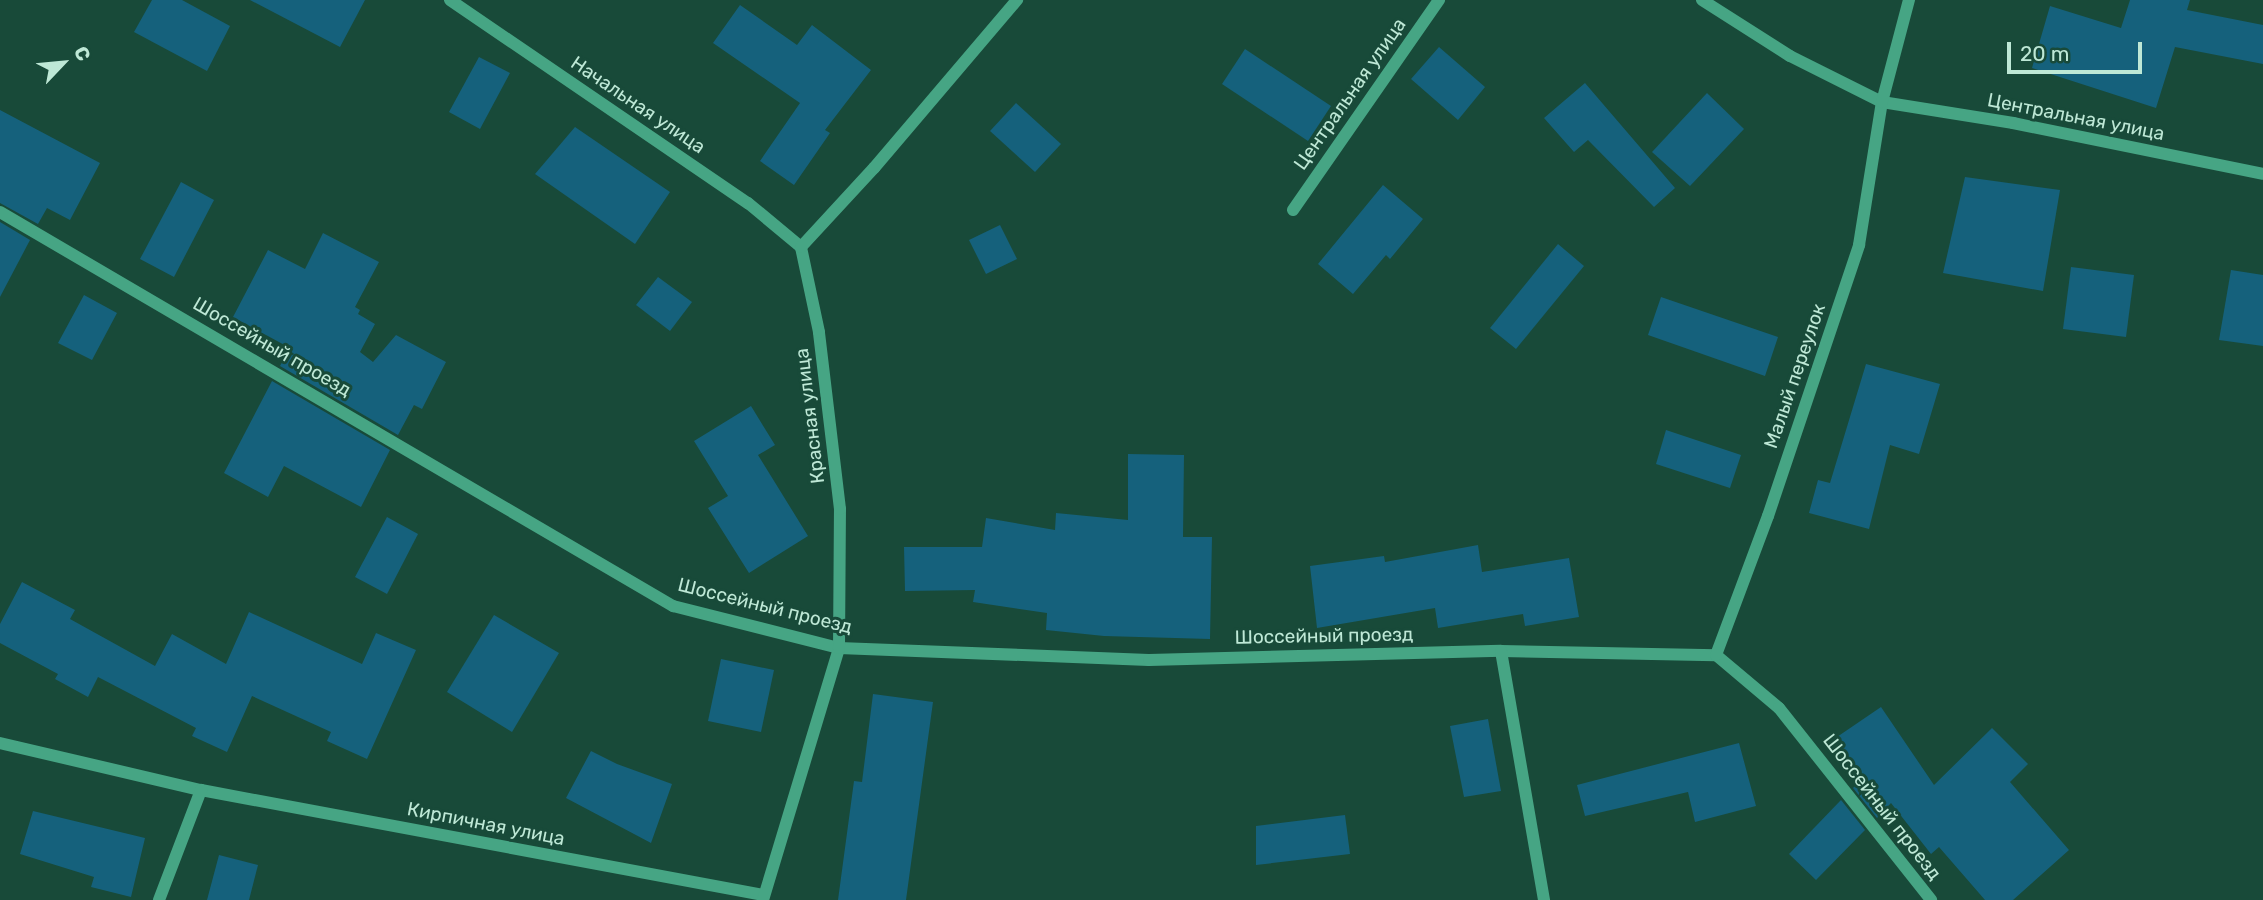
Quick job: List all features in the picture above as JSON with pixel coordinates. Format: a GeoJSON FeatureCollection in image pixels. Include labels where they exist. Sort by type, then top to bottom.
{"type":"FeatureCollection","features":[{"type":"Feature","properties":{"kind":"street","name":"Начальная улица"},"geometry":{"type":"LineString","coordinates":[[450,0],[748,203],[801,247]]}},
{"type":"Feature","properties":{"kind":"street"},"geometry":{"type":"LineString","coordinates":[[801,247],[874,167],[1017,0]]}},
{"type":"Feature","properties":{"kind":"street","name":"Центральная улица"},"geometry":{"type":"LineString","coordinates":[[1293,209],[1439,0]]}},
{"type":"Feature","properties":{"kind":"street","name":"Центральная улица"},"geometry":{"type":"LineString","coordinates":[[1702,0],[1790,56],[1882,102],[2013,123],[2263,174]]}},
{"type":"Feature","properties":{"kind":"street"},"geometry":{"type":"LineString","coordinates":[[1882,102],[1909,0]]}},
{"type":"Feature","properties":{"kind":"street","name":"Малый переулок"},"geometry":{"type":"LineString","coordinates":[[1716,655],[1768,516],[1859,245],[1882,102]]}},
{"type":"Feature","properties":{"kind":"street","name":"Шоссейный проезд"},"geometry":{"type":"LineString","coordinates":[[0,212],[673,606],[839,648],[1149,660],[1501,650],[1716,655],[1779,708],[1931,900]]}},
{"type":"Feature","properties":{"kind":"street","name":"Красная улица"},"geometry":{"type":"LineString","coordinates":[[763,898],[839,648],[840,509],[819,332],[801,247]]}},
{"type":"Feature","properties":{"kind":"street"},"geometry":{"type":"LineString","coordinates":[[1501,650],[1544,900]]}},
{"type":"Feature","properties":{"kind":"street","name":"Кирпичная улица"},"geometry":{"type":"LineString","coordinates":[[0,743],[201,790],[763,898]]}},
{"type":"Feature","properties":{"kind":"street"},"geometry":{"type":"LineString","coordinates":[[159,900],[201,790]]}},
{"type":"Feature","properties":{"kind":"building"},"geometry":{"type":"Polygon","coordinates":[[[152,0],[182,0],[230,26],[207,71],[134,32],[152,0]]]}},
{"type":"Feature","properties":{"kind":"building"},"geometry":{"type":"Polygon","coordinates":[[[250,0],[365,0],[340,47],[250,0]]]}},
{"type":"Feature","properties":{"kind":"building"},"geometry":{"type":"Polygon","coordinates":[[[2130,0],[2190,0],[2187,10],[2263,25],[2263,64],[2175,47],[2156,108],[2032,68],[2050,6],[2121,28],[2130,0]]]}},
{"type":"Feature","properties":{"kind":"building"},"geometry":{"type":"Polygon","coordinates":[[[740,5],[797,45],[812,25],[871,70],[825,130],[830,133],[794,185],[760,161],[800,103],[713,43],[740,5]]]}},
{"type":"Feature","properties":{"kind":"building"},"geometry":{"type":"Polygon","coordinates":[[[1439,47],[1485,87],[1458,120],[1411,79],[1439,47]]]}},
{"type":"Feature","properties":{"kind":"building"},"geometry":{"type":"Polygon","coordinates":[[[1245,49],[1331,106],[1308,141],[1222,84],[1245,49]]]}},
{"type":"Feature","properties":{"kind":"building"},"geometry":{"type":"Polygon","coordinates":[[[479,57],[510,73],[480,129],[449,112],[479,57]]]}},
{"type":"Feature","properties":{"kind":"building"},"geometry":{"type":"Polygon","coordinates":[[[1585,83],[1675,188],[1654,207],[1588,140],[1574,152],[1544,118],[1585,83]]]}},
{"type":"Feature","properties":{"kind":"building"},"geometry":{"type":"Polygon","coordinates":[[[1707,93],[1744,129],[1690,186],[1652,152],[1707,93]]]}},
{"type":"Feature","properties":{"kind":"building"},"geometry":{"type":"Polygon","coordinates":[[[1016,103],[1061,144],[1035,172],[990,131],[1016,103]]]}},
{"type":"Feature","properties":{"kind":"building"},"geometry":{"type":"Polygon","coordinates":[[[0,110],[100,163],[70,220],[47,208],[38,224],[0,203],[0,110]]]}},
{"type":"Feature","properties":{"kind":"building"},"geometry":{"type":"Polygon","coordinates":[[[575,127],[670,192],[635,244],[535,174],[575,127]]]}},
{"type":"Feature","properties":{"kind":"building"},"geometry":{"type":"Polygon","coordinates":[[[1965,177],[2060,190],[2043,291],[1943,273],[1965,177]]]}},
{"type":"Feature","properties":{"kind":"building"},"geometry":{"type":"Polygon","coordinates":[[[181,182],[214,200],[174,277],[140,259],[181,182]]]}},
{"type":"Feature","properties":{"kind":"building"},"geometry":{"type":"Polygon","coordinates":[[[1383,185],[1423,219],[1390,259],[1386,255],[1353,294],[1318,264],[1383,185]]]}},
{"type":"Feature","properties":{"kind":"building"},"geometry":{"type":"Polygon","coordinates":[[[0,222],[30,240],[0,297],[0,222]]]}},
{"type":"Feature","properties":{"kind":"building"},"geometry":{"type":"Polygon","coordinates":[[[1000,225],[1017,259],[986,274],[969,240],[1000,225]]]}},
{"type":"Feature","properties":{"kind":"building"},"geometry":{"type":"Polygon","coordinates":[[[323,233],[379,262],[355,307],[360,310],[358,314],[375,324],[360,352],[373,362],[396,335],[446,362],[422,409],[414,405],[398,435],[280,366],[290,348],[233,317],[268,250],[305,269],[323,233]]]}},
{"type":"Feature","properties":{"kind":"building"},"geometry":{"type":"Polygon","coordinates":[[[1558,244],[1584,266],[1516,349],[1490,328],[1558,244]]]}},
{"type":"Feature","properties":{"kind":"building"},"geometry":{"type":"Polygon","coordinates":[[[2071,267],[2134,275],[2126,337],[2063,329],[2071,267]]]}},
{"type":"Feature","properties":{"kind":"building"},"geometry":{"type":"Polygon","coordinates":[[[2231,270],[2263,275],[2263,346],[2219,340],[2231,270]]]}},
{"type":"Feature","properties":{"kind":"building"},"geometry":{"type":"Polygon","coordinates":[[[658,277],[692,302],[670,331],[636,305],[658,277]]]}},
{"type":"Feature","properties":{"kind":"building"},"geometry":{"type":"Polygon","coordinates":[[[84,295],[117,313],[92,360],[58,343],[84,295]]]}},
{"type":"Feature","properties":{"kind":"building"},"geometry":{"type":"Polygon","coordinates":[[[1661,297],[1778,337],[1765,376],[1648,335],[1661,297]]]}},
{"type":"Feature","properties":{"kind":"building"},"geometry":{"type":"Polygon","coordinates":[[[1866,364],[1940,384],[1919,454],[1890,445],[1869,529],[1809,513],[1818,480],[1830,483],[1866,364]]]}},
{"type":"Feature","properties":{"kind":"building"},"geometry":{"type":"Polygon","coordinates":[[[272,381],[390,450],[361,507],[284,466],[268,497],[224,473],[272,381]]]}},
{"type":"Feature","properties":{"kind":"building"},"geometry":{"type":"Polygon","coordinates":[[[751,406],[775,445],[758,455],[808,536],[749,573],[708,508],[728,496],[694,441],[751,406]]]}},
{"type":"Feature","properties":{"kind":"building"},"geometry":{"type":"Polygon","coordinates":[[[1666,430],[1741,455],[1730,488],[1656,464],[1666,430]]]}},
{"type":"Feature","properties":{"kind":"building"},"geometry":{"type":"Polygon","coordinates":[[[1128,454],[1184,455],[1183,537],[1212,537],[1210,639],[1104,636],[1046,630],[1047,613],[973,602],[975,590],[905,591],[904,547],[982,547],[986,518],[1055,530],[1056,513],[1128,520],[1128,454]]]}},
{"type":"Feature","properties":{"kind":"building"},"geometry":{"type":"Polygon","coordinates":[[[387,517],[418,534],[387,594],[355,577],[387,517]]]}},
{"type":"Feature","properties":{"kind":"building"},"geometry":{"type":"Polygon","coordinates":[[[1478,545],[1482,572],[1569,558],[1579,617],[1525,626],[1523,614],[1438,628],[1435,608],[1317,628],[1310,566],[1384,556],[1385,562],[1478,545]]]}},
{"type":"Feature","properties":{"kind":"building"},"geometry":{"type":"Polygon","coordinates":[[[22,582],[75,610],[70,619],[155,666],[172,634],[226,664],[249,612],[362,664],[376,633],[416,650],[367,759],[327,741],[331,732],[252,696],[227,752],[192,736],[196,728],[98,677],[88,697],[55,679],[58,674],[0,643],[0,624],[22,582]]]}},
{"type":"Feature","properties":{"kind":"building"},"geometry":{"type":"Polygon","coordinates":[[[494,615],[559,653],[512,732],[447,692],[494,615]]]}},
{"type":"Feature","properties":{"kind":"building"},"geometry":{"type":"Polygon","coordinates":[[[721,659],[774,670],[761,732],[708,721],[721,659]]]}},
{"type":"Feature","properties":{"kind":"building"},"geometry":{"type":"Polygon","coordinates":[[[873,694],[933,702],[906,900],[838,900],[854,781],[862,782],[873,694]]]}},
{"type":"Feature","properties":{"kind":"building"},"geometry":{"type":"Polygon","coordinates":[[[1881,707],[1934,785],[1992,728],[2028,764],[2010,782],[2069,850],[2013,900],[1985,900],[1939,847],[1931,854],[1891,803],[1877,818],[1853,788],[1862,778],[1834,739],[1881,707]]]}},
{"type":"Feature","properties":{"kind":"building"},"geometry":{"type":"Polygon","coordinates":[[[1488,719],[1501,791],[1464,797],[1450,726],[1488,719]]]}},
{"type":"Feature","properties":{"kind":"building"},"geometry":{"type":"Polygon","coordinates":[[[1739,743],[1756,806],[1695,822],[1688,792],[1585,816],[1577,785],[1739,743]]]}},
{"type":"Feature","properties":{"kind":"building"},"geometry":{"type":"Polygon","coordinates":[[[591,751],[617,764],[672,784],[651,843],[566,798],[591,751]]]}},
{"type":"Feature","properties":{"kind":"building"},"geometry":{"type":"Polygon","coordinates":[[[1841,800],[1865,830],[1816,880],[1789,854],[1841,800]]]}},
{"type":"Feature","properties":{"kind":"building"},"geometry":{"type":"Polygon","coordinates":[[[33,811],[145,838],[131,897],[91,887],[94,877],[20,854],[33,811]]]}},
{"type":"Feature","properties":{"kind":"building"},"geometry":{"type":"Polygon","coordinates":[[[1345,815],[1350,854],[1256,865],[1256,826],[1345,815]]]}},
{"type":"Feature","properties":{"kind":"building"},"geometry":{"type":"Polygon","coordinates":[[[219,855],[258,865],[249,900],[207,900],[219,855]]]}}]}
